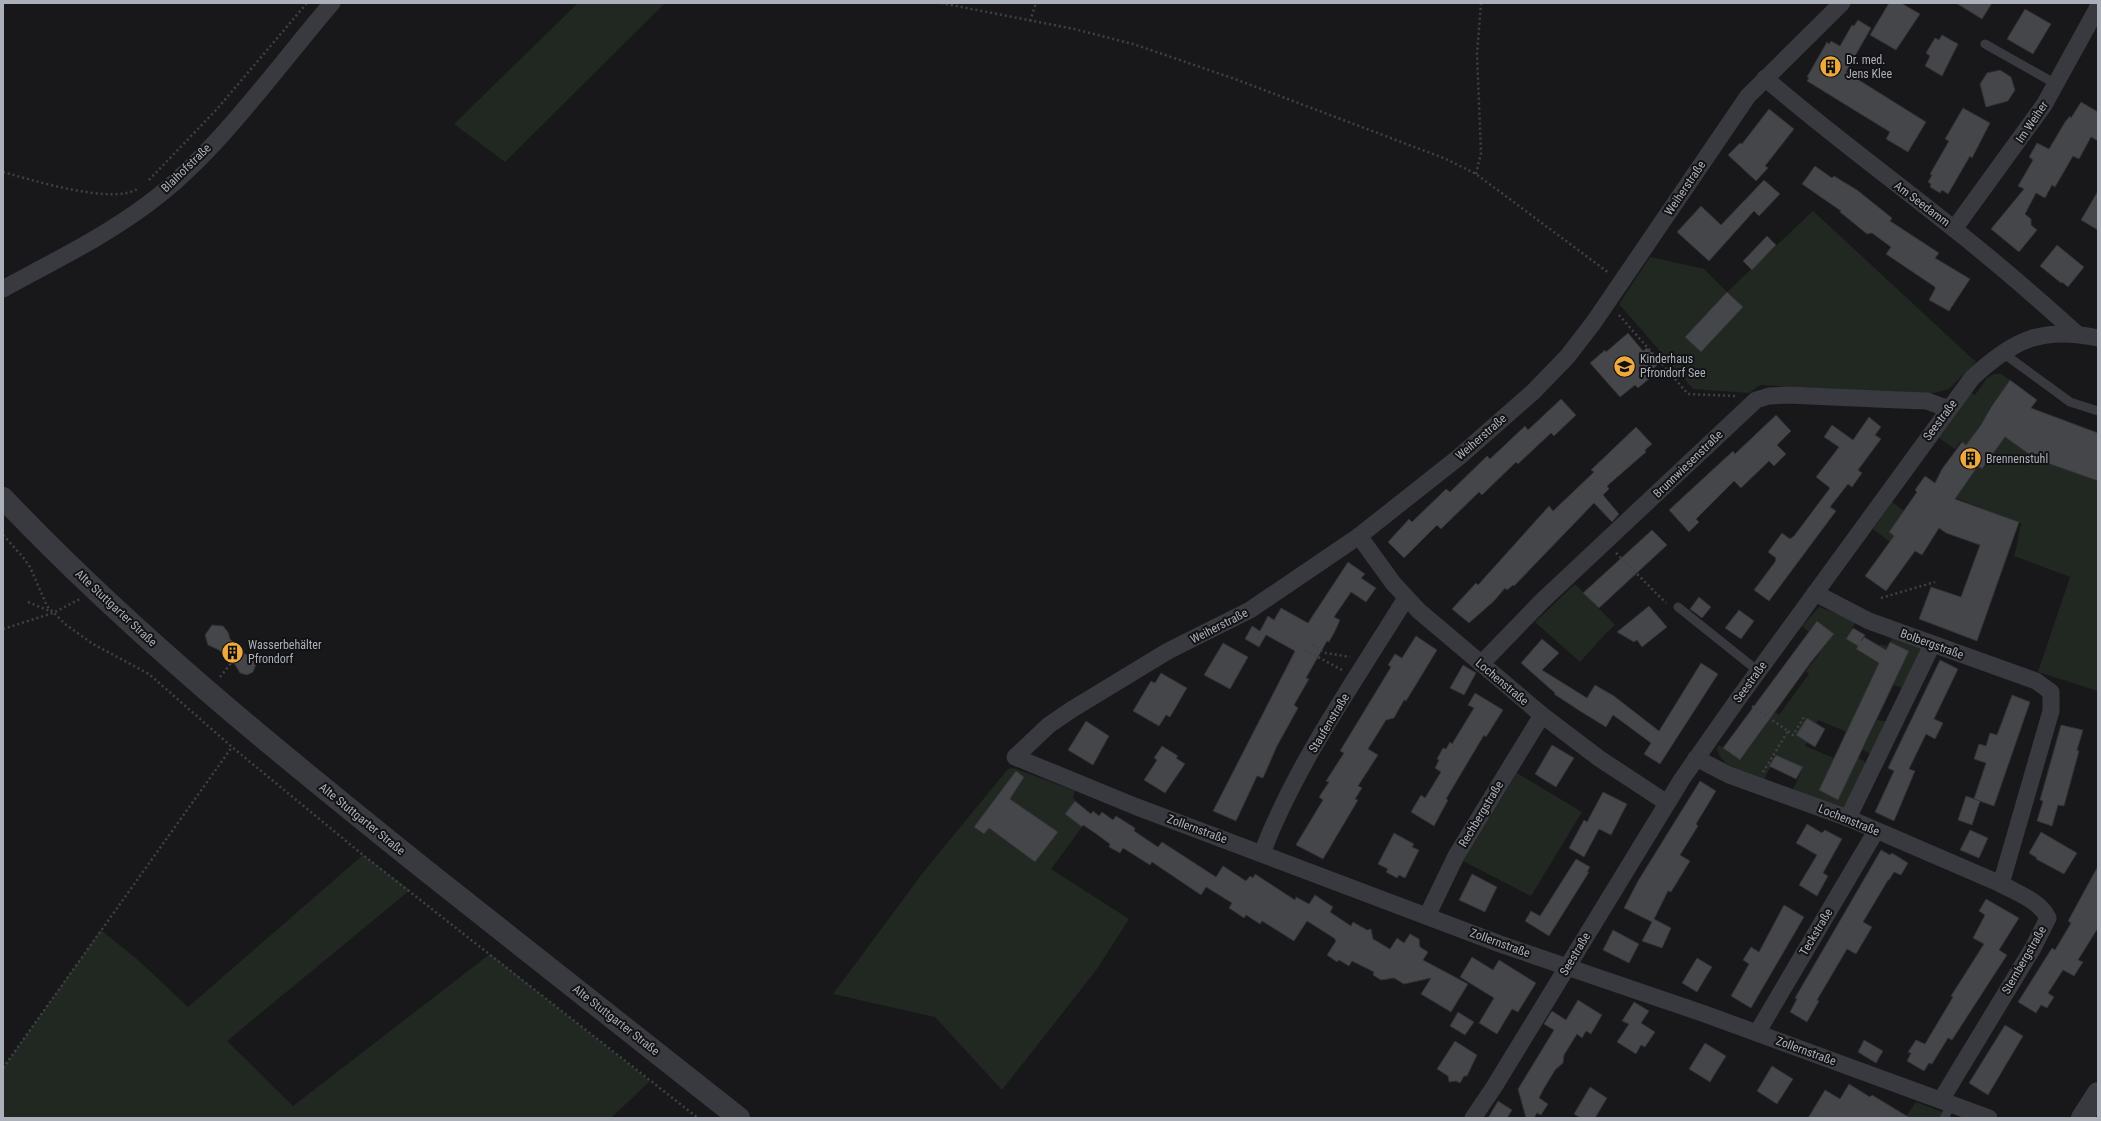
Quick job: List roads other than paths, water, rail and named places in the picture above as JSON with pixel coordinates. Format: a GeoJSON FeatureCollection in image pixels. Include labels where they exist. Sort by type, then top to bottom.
{"type":"FeatureCollection","features":[{"type":"Feature","properties":{"kind":"street","name":"Blaihofstraße"},"geometry":{"type":"LineString","coordinates":[[3,289],[110,229],[166,189],[184,174],[236,117],[332,3]]}},
{"type":"Feature","properties":{"kind":"street","name":"Weiherstraße"},"geometry":{"type":"LineString","coordinates":[[1015,758],[1049,725],[1071,710],[1168,651],[1250,610],[1359,536],[1459,457],[1533,392],[1582,339],[1736,112],[1765,78],[1842,3]]}},
{"type":"Feature","properties":{"kind":"street","name":"Im Weiher"},"geometry":{"type":"LineString","coordinates":[[1954,228],[2018,142],[2056,84],[2098,7]]}},
{"type":"Feature","properties":{"kind":"street","name":"Am Seedamm"},"geometry":{"type":"LineString","coordinates":[[1765,78],[1856,154],[1954,228],[2006,271],[2076,333]]}},
{"type":"Feature","properties":{"kind":"street","name":"Seestraße"},"geometry":{"type":"LineString","coordinates":[[1473,1118],[1494,1087],[1667,802],[1696,758],[1972,378],[1990,361],[2032,337],[2052,333],[2076,333],[2098,338]]}},
{"type":"Feature","properties":{"kind":"street","name":"Brunnwiesenstraße"},"geometry":{"type":"LineString","coordinates":[[1481,664],[1542,601],[1606,543],[1756,400],[1769,396],[1788,395],[1927,401],[1949,409]]}},
{"type":"Feature","properties":{"kind":"street","name":"Alte Stuttgarter Straße"},"geometry":{"type":"LineString","coordinates":[[3,498],[94,588],[161,650],[299,769],[739,1118]]}},
{"type":"Feature","properties":{"kind":"street","name":"Lochenstraße"},"geometry":{"type":"LineString","coordinates":[[1359,536],[1406,598],[1481,664],[1542,715],[1600,759],[1667,802]]}},
{"type":"Feature","properties":{"kind":"street","name":"Bolbergstraße"},"geometry":{"type":"LineString","coordinates":[[1815,593],[1850,613],[1932,645],[2036,682],[2051,692],[2051,711],[2001,884]]}},
{"type":"Feature","properties":{"kind":"street","name":"Staufenstraße"},"geometry":{"type":"LineString","coordinates":[[1262,853],[1275,821],[1301,771],[1406,598]]}},
{"type":"Feature","properties":{"kind":"street"},"geometry":{"type":"LineString","coordinates":[[1848,818],[1932,645]]}},
{"type":"Feature","properties":{"kind":"street","name":"Rechbergstraße"},"geometry":{"type":"LineString","coordinates":[[1426,916],[1456,856],[1542,715]]}},
{"type":"Feature","properties":{"kind":"street","name":"Zollernstraße"},"geometry":{"type":"LineString","coordinates":[[1015,758],[1137,807],[1426,916],[1757,1033],[1946,1107],[1989,1118]]}},
{"type":"Feature","properties":{"kind":"street","name":"Lochenstraße"},"geometry":{"type":"LineString","coordinates":[[1696,758],[1729,775],[1755,786],[1848,818],[2001,884]]}},
{"type":"Feature","properties":{"kind":"street","name":"Teckstraße"},"geometry":{"type":"LineString","coordinates":[[1757,1033],[1876,831]]}},
{"type":"Feature","properties":{"kind":"street","name":"Sternbergstraße"},"geometry":{"type":"LineString","coordinates":[[1946,1107],[2048,918],[2045,912],[2036,904],[2001,884]]}},
{"type":"Feature","properties":{"kind":"street"},"geometry":{"type":"LineString","coordinates":[[2082,1118],[2098,1093]]}},
{"type":"Feature","properties":{"kind":"lane"},"geometry":{"type":"LineString","coordinates":[[1986,44],[2056,84]]}},
{"type":"Feature","properties":{"kind":"lane"},"geometry":{"type":"LineString","coordinates":[[2003,353],[2070,402],[2098,411]]}},
{"type":"Feature","properties":{"kind":"lane"},"geometry":{"type":"LineString","coordinates":[[1678,607],[1758,671]]}},
{"type":"Feature","properties":{"kind":"place","name":"Dr. med. Jens Klee"},"geometry":{"type":"Point","coordinates":[1831,67]}},
{"type":"Feature","properties":{"kind":"place","name":"Kinderhaus Pfrondorf See"},"geometry":{"type":"Point","coordinates":[1624,366]}},
{"type":"Feature","properties":{"kind":"place","name":"Brennenstuhl"},"geometry":{"type":"Point","coordinates":[1970,459]}},
{"type":"Feature","properties":{"kind":"place","name":"Wasserbehälter Pfrondorf"},"geometry":{"type":"Point","coordinates":[232,652]}}]}
